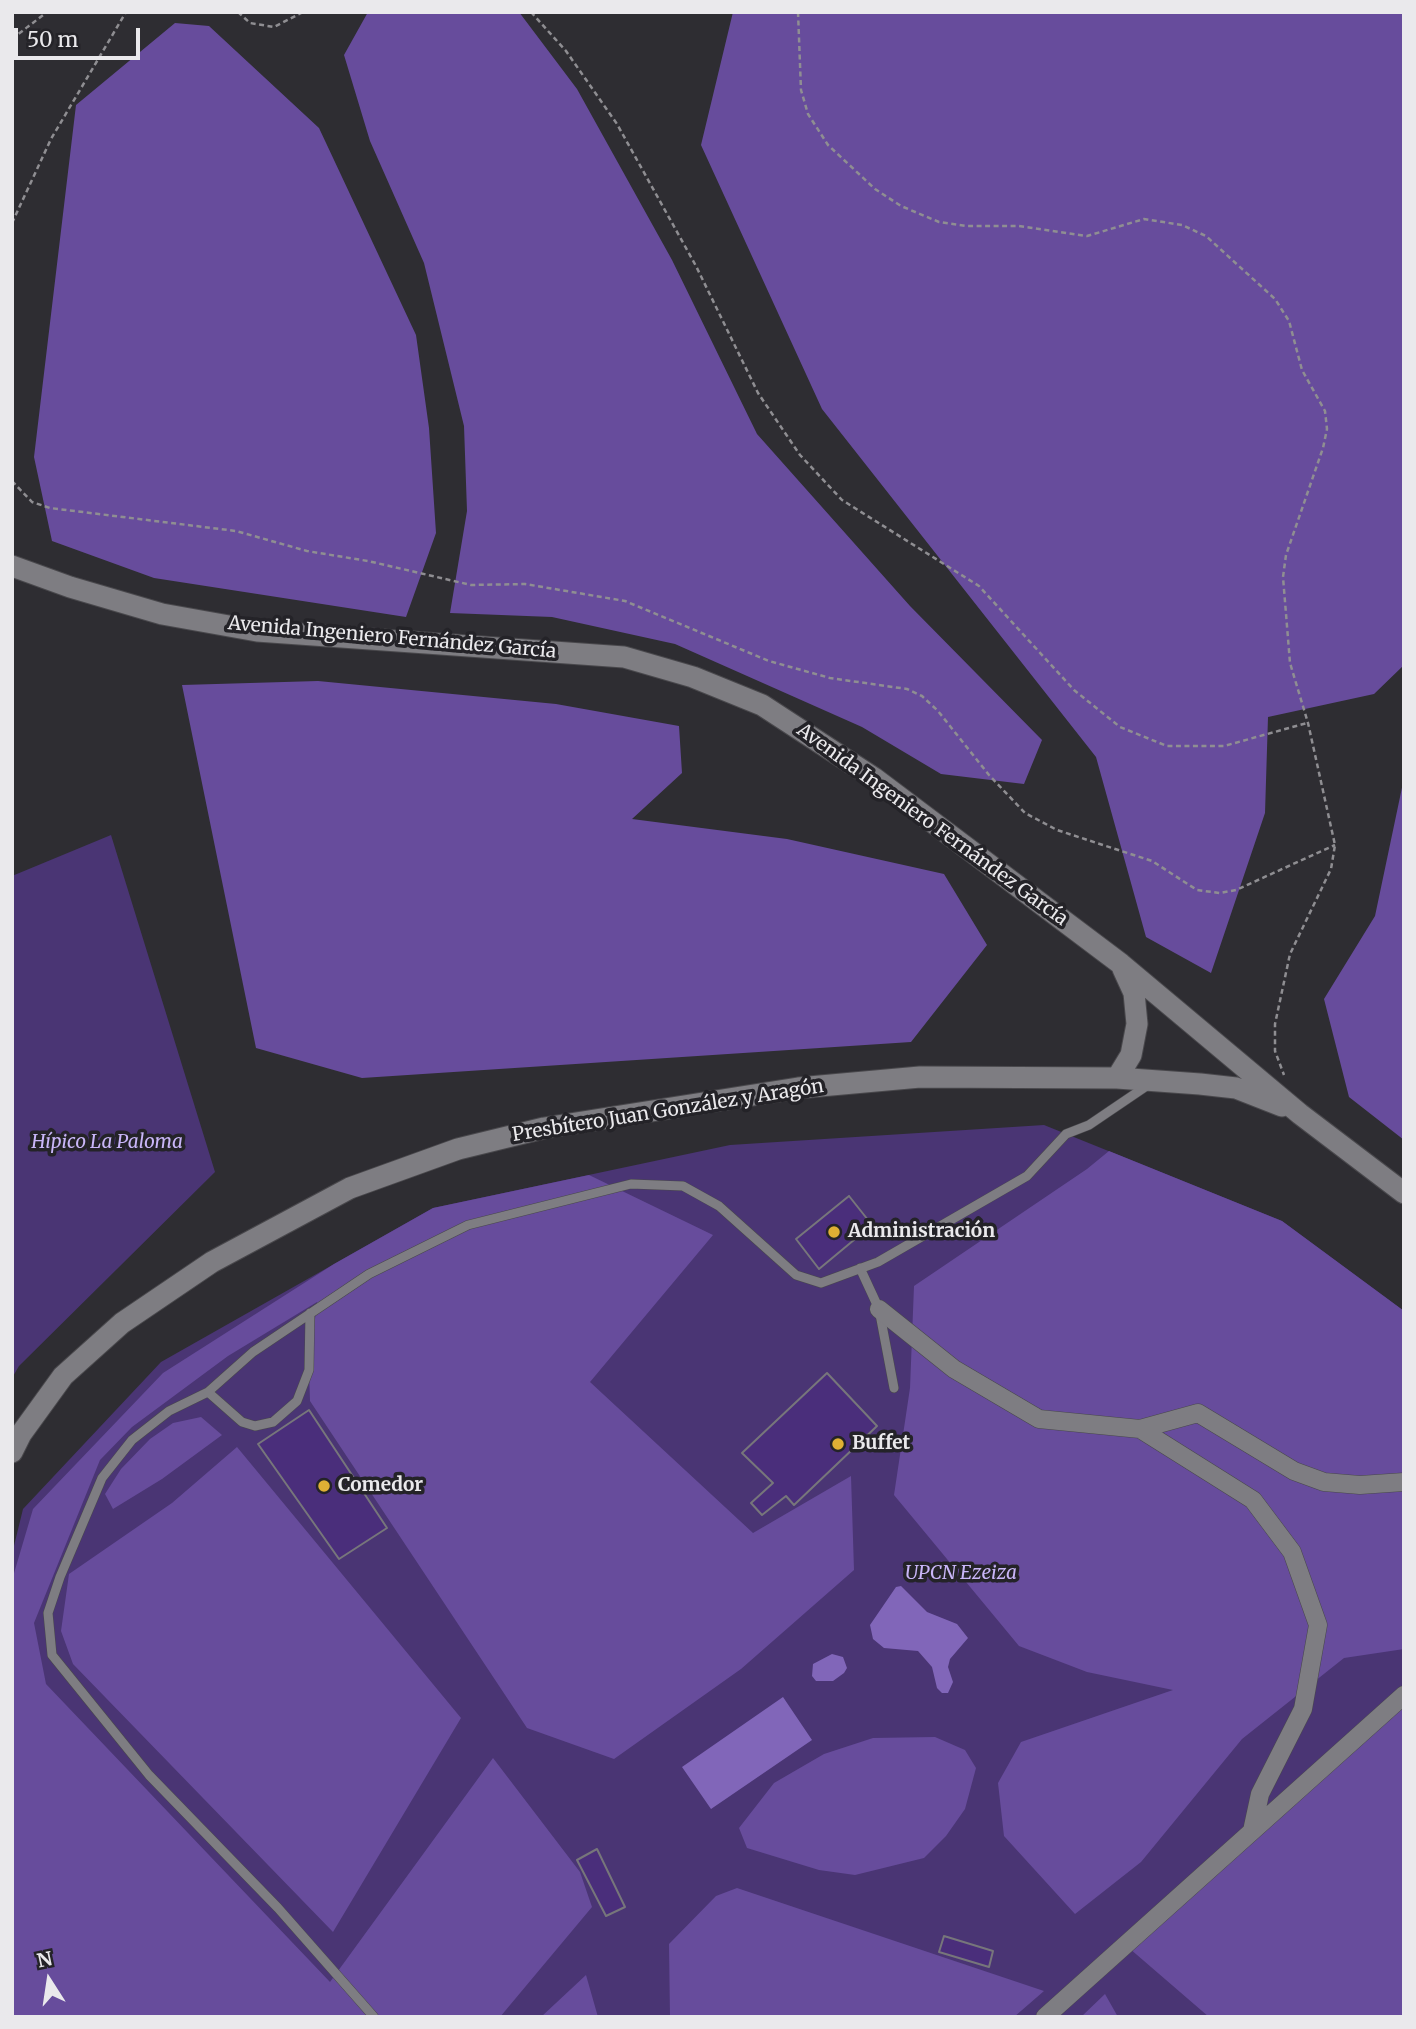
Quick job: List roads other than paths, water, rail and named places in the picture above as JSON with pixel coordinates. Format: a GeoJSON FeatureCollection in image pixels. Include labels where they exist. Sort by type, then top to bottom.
{"type":"FeatureCollection","features":[{"type":"Feature","properties":{"kind":"street","name":"Avenida Ingeniero Fernández García"},"geometry":{"type":"LineString","coordinates":[[12,566],[69,587],[162,614],[257,631],[624,657],[693,677],[762,705],[863,771],[1121,964],[1300,1114],[1404,1193]]}},
{"type":"Feature","properties":{"kind":"street"},"geometry":{"type":"LineString","coordinates":[[1117,1078],[1131,1055],[1138,1024],[1134,993],[1121,964]]}},
{"type":"Feature","properties":{"kind":"street","name":"Presbítero Juan González y Aragón"},"geometry":{"type":"LineString","coordinates":[[12,1452],[21,1434],[64,1376],[122,1323],[212,1262],[350,1188],[458,1149],[544,1128],[798,1088],[920,1077],[1155,1080],[1236,1088],[1300,1114]]}},
{"type":"Feature","properties":{"kind":"street"},"geometry":{"type":"LineString","coordinates":[[879,1308],[954,1369],[1039,1419],[1140,1429],[1198,1413],[1294,1471],[1325,1482],[1360,1485],[1404,1482]]}},
{"type":"Feature","properties":{"kind":"street"},"geometry":{"type":"LineString","coordinates":[[1140,1429],[1253,1500],[1292,1552],[1318,1625],[1303,1709],[1260,1794],[1252,1831]]}},
{"type":"Feature","properties":{"kind":"street"},"geometry":{"type":"LineString","coordinates":[[1045,2017],[1404,1695]]}},
{"type":"Feature","properties":{"kind":"lane"},"geometry":{"type":"LineString","coordinates":[[374,2017],[278,1908],[149,1775],[51,1655],[48,1613],[82,1520],[102,1478],[132,1440],[169,1411],[208,1392],[253,1352],[369,1274],[468,1225],[631,1184],[683,1186],[719,1206],[796,1276],[821,1283],[878,1262],[1027,1176],[1066,1134],[1088,1125],[1155,1080]]}},
{"type":"Feature","properties":{"kind":"lane"},"geometry":{"type":"LineString","coordinates":[[860,1268],[879,1308],[894,1388]]}},
{"type":"Feature","properties":{"kind":"lane"},"geometry":{"type":"LineString","coordinates":[[208,1392],[242,1422],[255,1426],[273,1422],[297,1401],[309,1370],[310,1313]]}},
{"type":"Feature","properties":{"kind":"place","name":"Administración"},"geometry":{"type":"Point","coordinates":[834,1232]}},
{"type":"Feature","properties":{"kind":"place","name":"Buffet"},"geometry":{"type":"Point","coordinates":[838,1444]}},
{"type":"Feature","properties":{"kind":"place","name":"Comedor"},"geometry":{"type":"Point","coordinates":[324,1486]}},
{"type":"Feature","properties":{"kind":"park label","name":"Hípico La Paloma"},"geometry":{"type":"Point","coordinates":[107,1143]}},
{"type":"Feature","properties":{"kind":"park label","name":"UPCN Ezeiza"},"geometry":{"type":"Point","coordinates":[961,1574]}}]}
